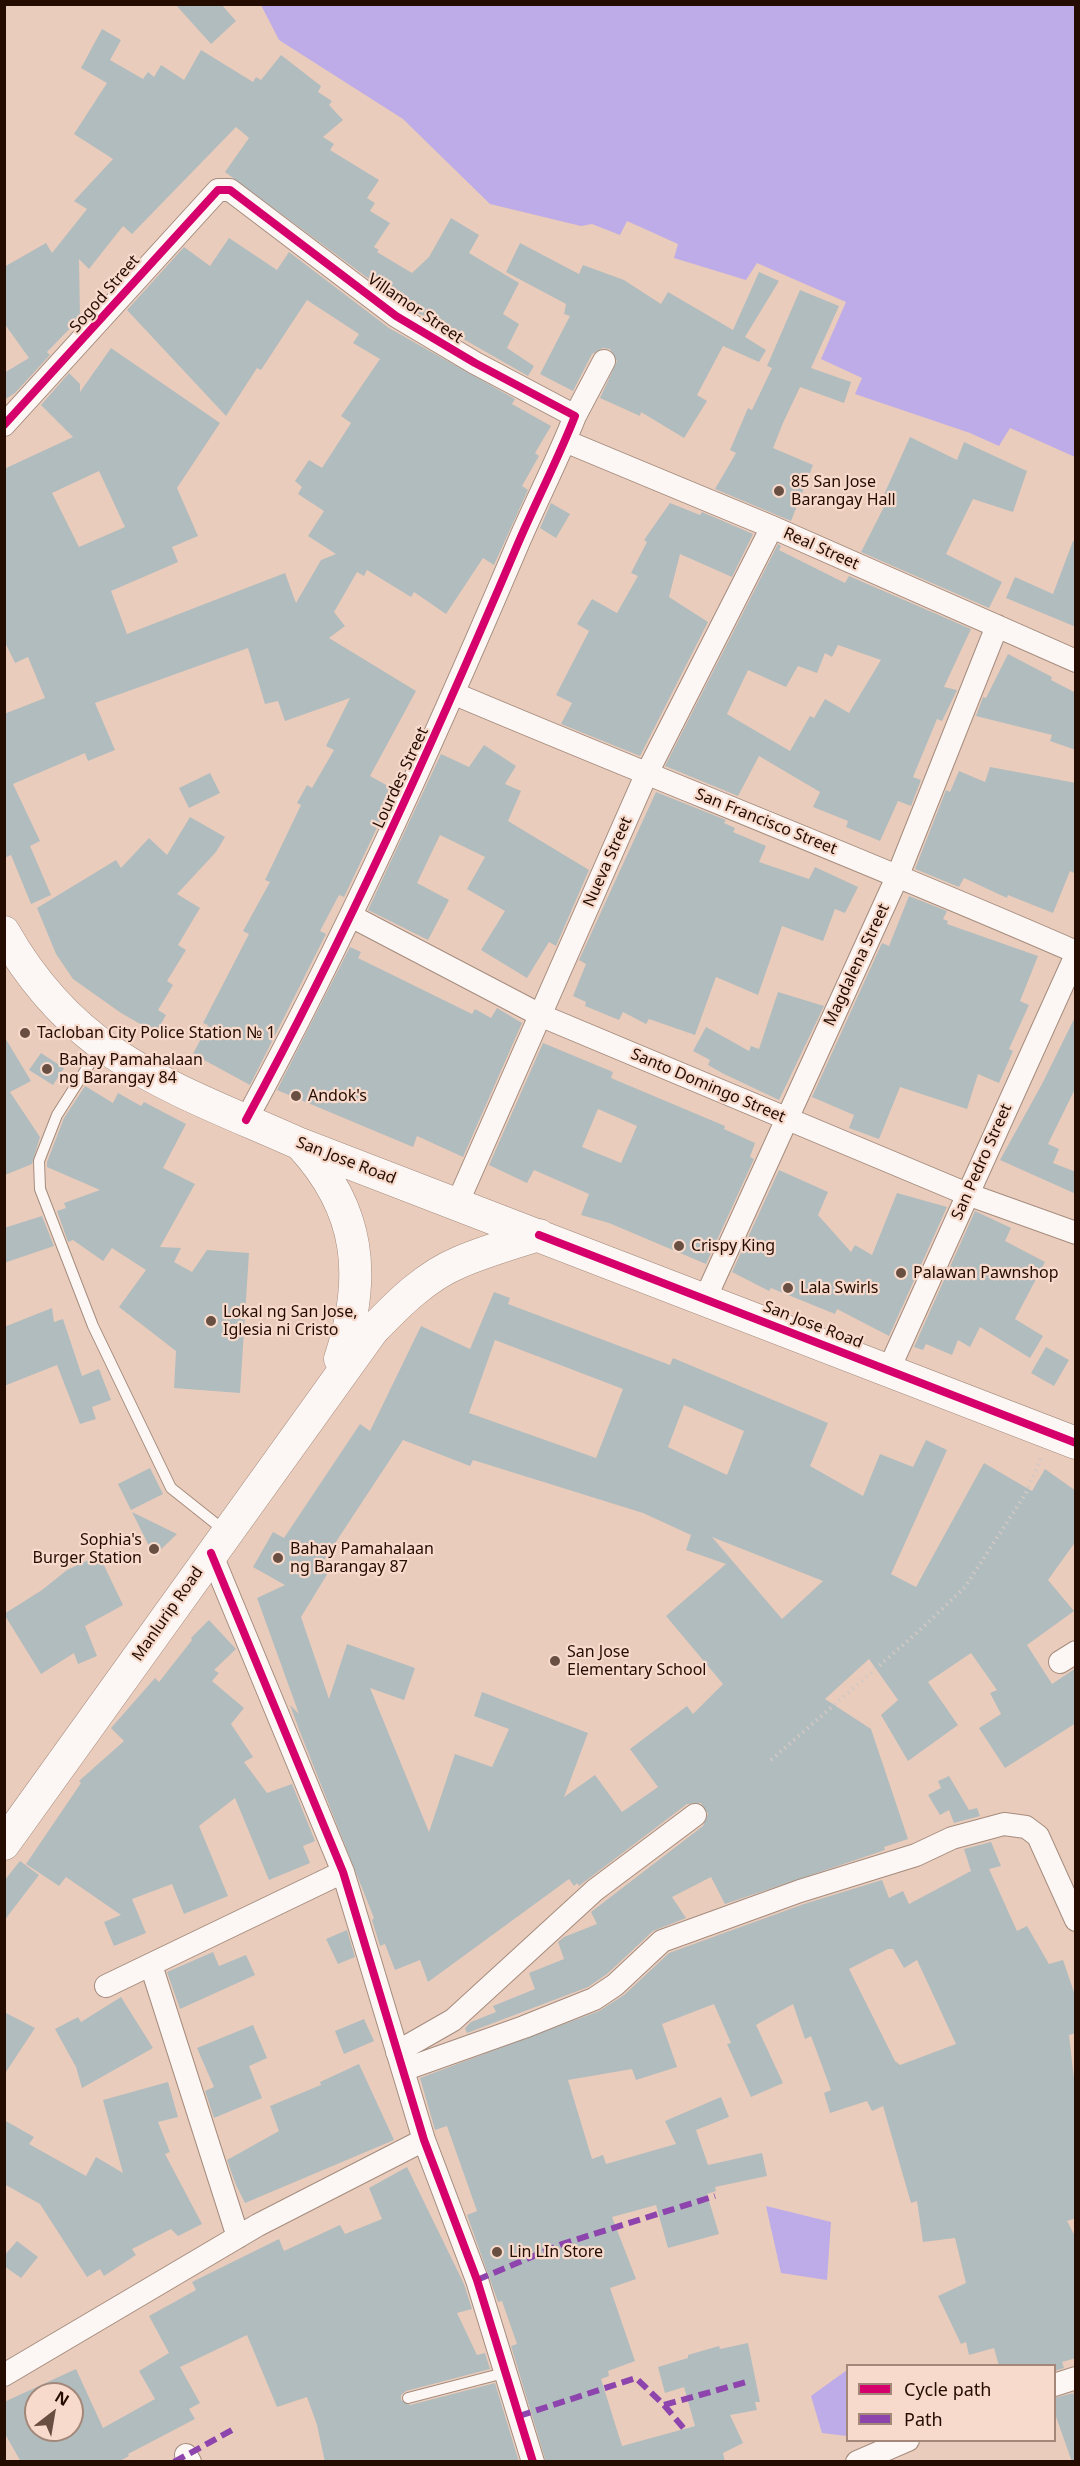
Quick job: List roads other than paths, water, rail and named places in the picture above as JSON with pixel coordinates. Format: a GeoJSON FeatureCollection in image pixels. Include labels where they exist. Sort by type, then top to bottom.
{"type":"FeatureCollection","features":[{"type":"Feature","properties":{"kind":"main road","name":"San Jose Road"},"geometry":{"type":"LineString","coordinates":[[4,932],[23,965],[45,992],[101,1046],[193,1099],[300,1144],[539,1234],[1063,1438]]}},
{"type":"Feature","properties":{"kind":"main road","name":"Manlurip Road"},"geometry":{"type":"LineString","coordinates":[[300,1144],[322,1168],[338,1195],[354,1248],[356,1292],[352,1323],[332,1384]]}},
{"type":"Feature","properties":{"kind":"main road","name":"Manlurip Road"},"geometry":{"type":"LineString","coordinates":[[4,1844],[332,1384],[373,1330],[402,1300],[434,1276],[459,1262],[539,1234]]}},
{"type":"Feature","properties":{"kind":"street","name":"Sogod Street"},"geometry":{"type":"LineString","coordinates":[[4,425],[218,190],[230,190]]}},
{"type":"Feature","properties":{"kind":"street","name":"Villamor Street"},"geometry":{"type":"LineString","coordinates":[[230,190],[396,316],[475,363],[575,416]]}},
{"type":"Feature","properties":{"kind":"street"},"geometry":{"type":"LineString","coordinates":[[565,441],[575,416],[604,361]]}},
{"type":"Feature","properties":{"kind":"street","name":"Real Street"},"geometry":{"type":"LineString","coordinates":[[565,441],[772,527],[1076,661]]}},
{"type":"Feature","properties":{"kind":"street","name":"Lourdes Street"},"geometry":{"type":"LineString","coordinates":[[246,1120],[351,916],[455,694],[515,550],[565,441]]}},
{"type":"Feature","properties":{"kind":"street","name":"Nueva Street"},"geometry":{"type":"LineString","coordinates":[[458,1204],[646,775],[772,527]]}},
{"type":"Feature","properties":{"kind":"street","name":"Magdalena Street"},"geometry":{"type":"LineString","coordinates":[[705,1299],[898,875],[997,626]]}},
{"type":"Feature","properties":{"kind":"street","name":"San Francisco Street"},"geometry":{"type":"LineString","coordinates":[[455,694],[646,775],[898,875],[1076,954]]}},
{"type":"Feature","properties":{"kind":"street","name":"Santo Domingo Street"},"geometry":{"type":"LineString","coordinates":[[351,916],[542,1016],[967,1194],[1076,1233]]}},
{"type":"Feature","properties":{"kind":"street","name":"San Pedro Street"},"geometry":{"type":"LineString","coordinates":[[889,1369],[1076,954]]}},
{"type":"Feature","properties":{"kind":"street"},"geometry":{"type":"LineString","coordinates":[[219,1543],[343,1872],[424,2140],[477,2280],[533,2462]]}},
{"type":"Feature","properties":{"kind":"street"},"geometry":{"type":"LineString","coordinates":[[400,2061],[453,2020],[595,1890],[695,1815]]}},
{"type":"Feature","properties":{"kind":"street"},"geometry":{"type":"LineString","coordinates":[[400,2061],[524,2027],[594,1999],[615,1985],[662,1941],[800,1891],[916,1855],[952,1838],[1004,1824],[1026,1827],[1038,1836],[1076,1920]]}},
{"type":"Feature","properties":{"kind":"street"},"geometry":{"type":"LineString","coordinates":[[106,1986],[343,1872]]}},
{"type":"Feature","properties":{"kind":"street"},"geometry":{"type":"LineString","coordinates":[[151,1965],[238,2237]]}},
{"type":"Feature","properties":{"kind":"street"},"geometry":{"type":"LineString","coordinates":[[4,2375],[238,2237],[424,2140]]}},
{"type":"Feature","properties":{"kind":"street"},"geometry":{"type":"LineString","coordinates":[[1056,2384],[1076,2378]]}},
{"type":"Feature","properties":{"kind":"street"},"geometry":{"type":"LineString","coordinates":[[857,2462],[903,2442]]}},
{"type":"Feature","properties":{"kind":"lane"},"geometry":{"type":"LineString","coordinates":[[101,1046],[57,1115],[39,1161],[40,1189],[93,1326],[171,1488],[219,1543]]}},
{"type":"Feature","properties":{"kind":"lane"},"geometry":{"type":"LineString","coordinates":[[408,2398],[504,2373]]}},
{"type":"Feature","properties":{"kind":"place","name":"85 San Jose Barangay Hall"},"geometry":{"type":"Point","coordinates":[779,491]}},
{"type":"Feature","properties":{"kind":"place","name":"Tacloban City Police Station № 1"},"geometry":{"type":"Point","coordinates":[25,1033]}},
{"type":"Feature","properties":{"kind":"place","name":"Bahay Pamahalaan ng Barangay 84"},"geometry":{"type":"Point","coordinates":[47,1069]}},
{"type":"Feature","properties":{"kind":"place","name":"Andok's"},"geometry":{"type":"Point","coordinates":[296,1096]}},
{"type":"Feature","properties":{"kind":"place","name":"Crispy King"},"geometry":{"type":"Point","coordinates":[679,1246]}},
{"type":"Feature","properties":{"kind":"place","name":"Palawan Pawnshop"},"geometry":{"type":"Point","coordinates":[901,1273]}},
{"type":"Feature","properties":{"kind":"place","name":"Lala Swirls"},"geometry":{"type":"Point","coordinates":[788,1288]}},
{"type":"Feature","properties":{"kind":"place","name":"Lokal ng San Jose, Iglesia ni Cristo"},"geometry":{"type":"Point","coordinates":[211,1321]}},
{"type":"Feature","properties":{"kind":"place","name":"Sophia's Burger Station"},"geometry":{"type":"Point","coordinates":[154,1549]}},
{"type":"Feature","properties":{"kind":"place","name":"Bahay Pamahalaan ng Barangay 87"},"geometry":{"type":"Point","coordinates":[278,1558]}},
{"type":"Feature","properties":{"kind":"place","name":"San Jose Elementary School"},"geometry":{"type":"Point","coordinates":[555,1661]}},
{"type":"Feature","properties":{"kind":"place","name":"Lin LIn Store"},"geometry":{"type":"Point","coordinates":[497,2252]}}]}
